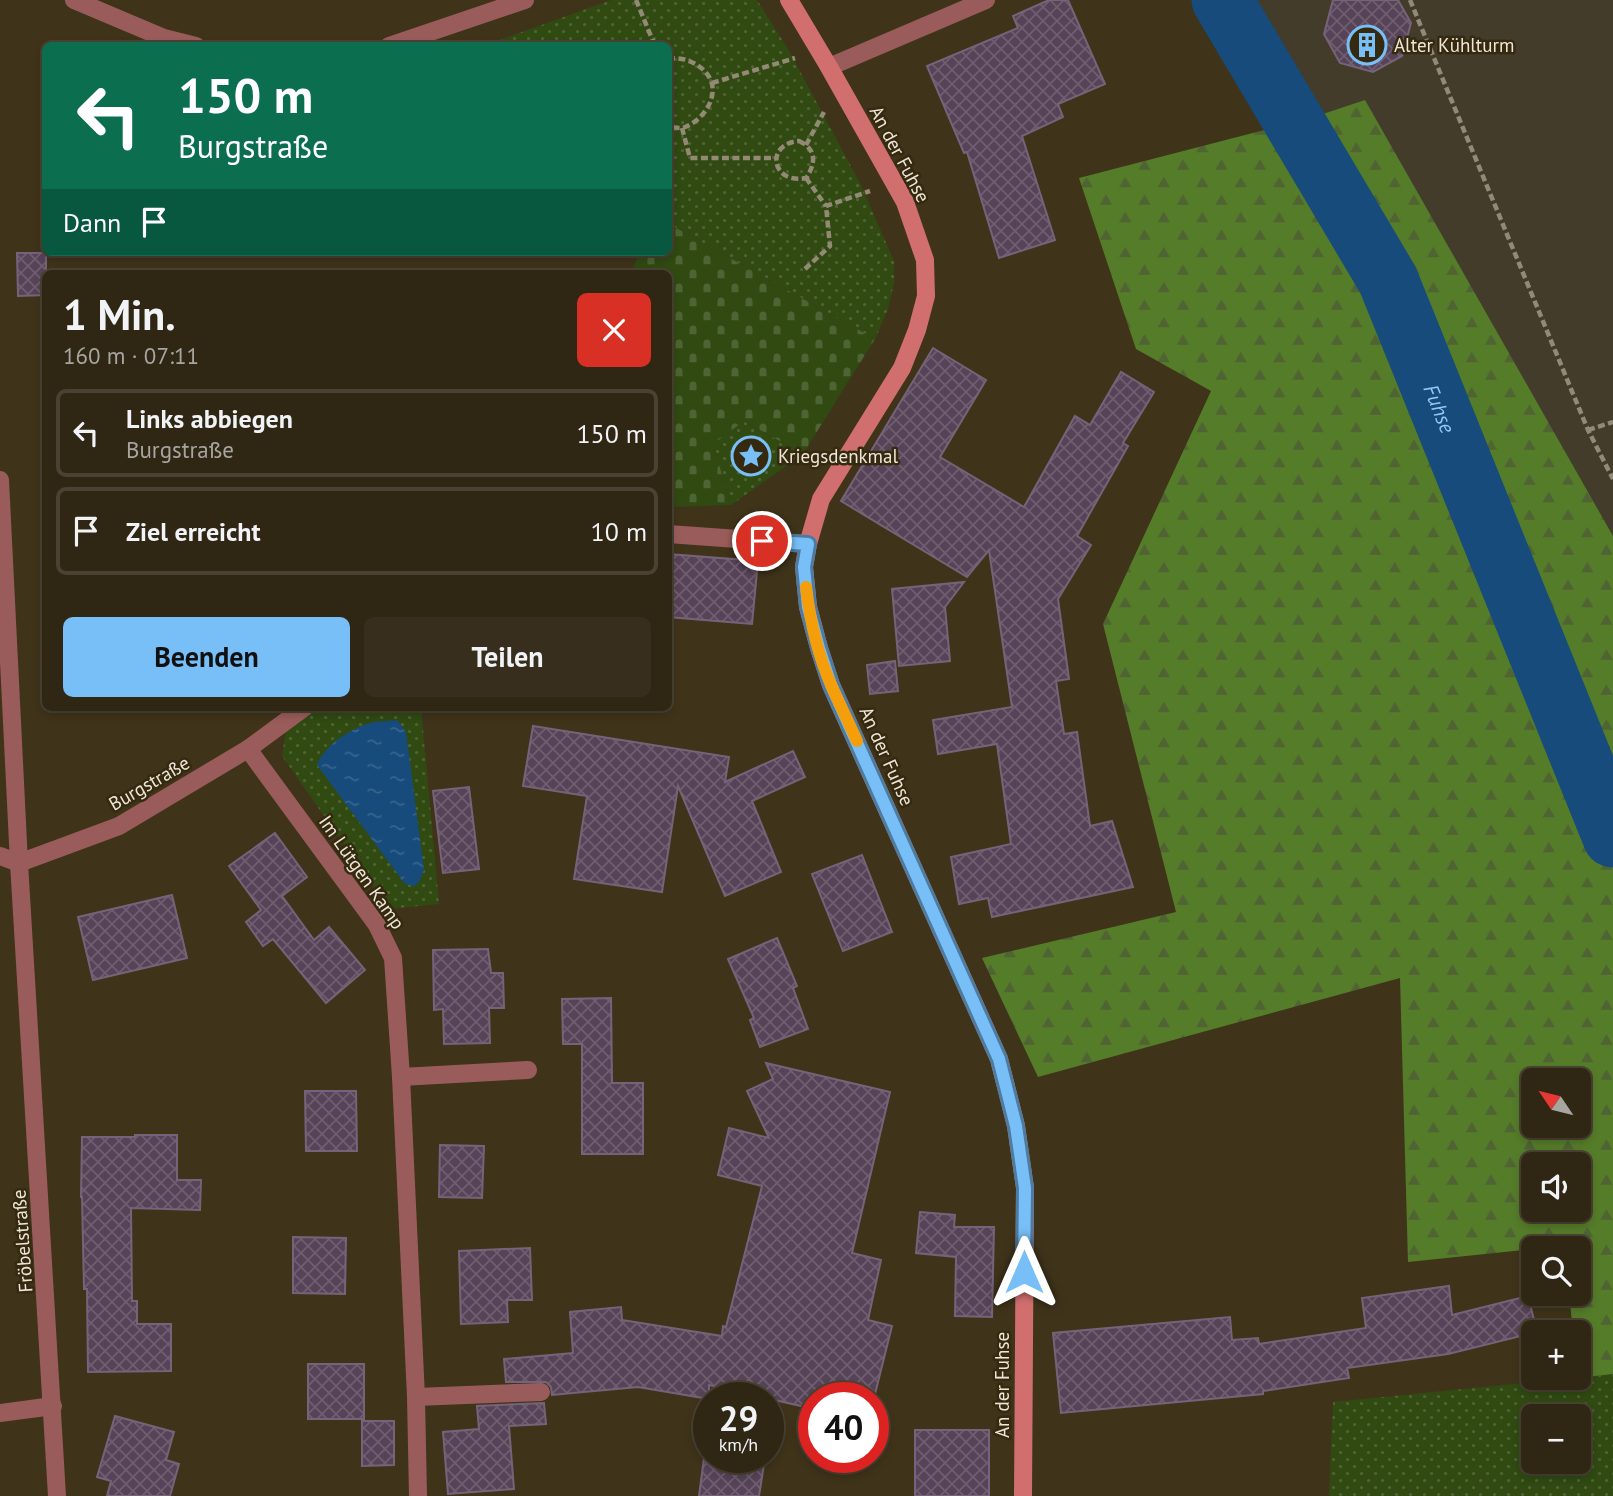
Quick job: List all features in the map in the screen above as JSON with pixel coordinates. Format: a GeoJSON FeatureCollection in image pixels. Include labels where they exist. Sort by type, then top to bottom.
{"type":"FeatureCollection","features":[{"type":"Feature","properties":{"kind":"street"},"geometry":{"type":"LineString","coordinates":[[74,0],[164,38],[180,42]]}},
{"type":"Feature","properties":{"kind":"street"},"geometry":{"type":"LineString","coordinates":[[401,42],[525,0]]}},
{"type":"Feature","properties":{"kind":"street","name":"An der Fuhse"},"geometry":{"type":"LineString","coordinates":[[789,0],[905,202],[925,260],[926,296],[917,330],[902,368],[821,499],[804,567],[808,607],[831,685],[999,1059],[1016,1126],[1025,1188],[1023,1496]]}},
{"type":"Feature","properties":{"kind":"street"},"geometry":{"type":"LineString","coordinates":[[829,66],[986,0]]}},
{"type":"Feature","properties":{"kind":"street","name":"Fröbelstraße"},"geometry":{"type":"LineString","coordinates":[[0,480],[19,863],[57,1496]]}},
{"type":"Feature","properties":{"kind":"street"},"geometry":{"type":"LineString","coordinates":[[672,534],[808,544]]}},
{"type":"Feature","properties":{"kind":"street","name":"Burgstraße"},"geometry":{"type":"LineString","coordinates":[[19,863],[119,826],[248,748],[299,711]]}},
{"type":"Feature","properties":{"kind":"street","name":"Im Lütgen Kamp"},"geometry":{"type":"LineString","coordinates":[[248,748],[377,926],[393,958],[416,1397],[418,1496]]}},
{"type":"Feature","properties":{"kind":"street"},"geometry":{"type":"LineString","coordinates":[[0,856],[19,863]]}},
{"type":"Feature","properties":{"kind":"street"},"geometry":{"type":"LineString","coordinates":[[401,1077],[528,1070]]}},
{"type":"Feature","properties":{"kind":"street"},"geometry":{"type":"LineString","coordinates":[[416,1397],[541,1392]]}},
{"type":"Feature","properties":{"kind":"street"},"geometry":{"type":"LineString","coordinates":[[0,1413],[53,1406]]}},
{"type":"Feature","properties":{"kind":"path"},"geometry":{"type":"LineString","coordinates":[[636,0],[653,42]]}},
{"type":"Feature","properties":{"kind":"path"},"geometry":{"type":"LineString","coordinates":[[1410,0],[1588,430],[1613,479]]}},
{"type":"Feature","properties":{"kind":"path"},"geometry":{"type":"LineString","coordinates":[[712,83],[819,50]]}},
{"type":"Feature","properties":{"kind":"path"},"geometry":{"type":"LineString","coordinates":[[672,58],[690,61],[703,69],[712,83],[712,97],[706,111],[682,128],[672,127]]}},
{"type":"Feature","properties":{"kind":"path"},"geometry":{"type":"LineString","coordinates":[[682,128],[690,159],[776,158]]}},
{"type":"Feature","properties":{"kind":"path"},"geometry":{"type":"LineString","coordinates":[[799,141],[811,150],[814,156],[813,164],[806,178],[785,177],[777,166],[776,158],[785,144],[799,141]]}},
{"type":"Feature","properties":{"kind":"path"},"geometry":{"type":"LineString","coordinates":[[805,269],[830,246],[826,206],[806,178]]}},
{"type":"Feature","properties":{"kind":"path"},"geometry":{"type":"LineString","coordinates":[[826,206],[894,182]]}},
{"type":"Feature","properties":{"kind":"path"},"geometry":{"type":"LineString","coordinates":[[1588,430],[1613,422]]}},
{"type":"Feature","properties":{"kind":"shaded area"},"geometry":{"type":"Polygon","coordinates":[[[1244,0],[1613,0],[1613,536],[1365,101],[1314,117],[1244,0]]]}},
{"type":"Feature","properties":{"kind":"green space"},"geometry":{"type":"Polygon","coordinates":[[[611,0],[757,0],[788,49],[861,185],[894,261],[894,283],[888,309],[875,339],[672,226],[672,42],[494,42],[611,0]]]}},
{"type":"Feature","properties":{"kind":"green space"},"geometry":{"type":"Polygon","coordinates":[[[1365,100],[1613,536],[1613,1374],[1591,1376],[1591,1320],[1572,1320],[1570,1306],[1591,1306],[1591,1236],[1521,1236],[1521,1250],[1408,1262],[1400,978],[1038,1077],[982,958],[1176,912],[1103,624],[1211,391],[1136,349],[1079,178],[1314,117],[1365,100]]]}},
{"type":"Feature","properties":{"kind":"green space"},"geometry":{"type":"Polygon","coordinates":[[[672,226],[875,339],[803,454],[744,421],[713,444],[731,505],[672,507],[672,270],[632,270],[638,256],[672,256],[672,226]]]}},
{"type":"Feature","properties":{"kind":"green space"},"geometry":{"type":"Polygon","coordinates":[[[743,421],[803,454],[731,505],[713,444],[743,421]]]}},
{"type":"Feature","properties":{"kind":"green space"},"geometry":{"type":"Polygon","coordinates":[[[315,711],[421,711],[439,904],[389,909],[282,756],[286,730],[315,711]]]}},
{"type":"Feature","properties":{"kind":"green space"},"geometry":{"type":"Polygon","coordinates":[[[1613,1374],[1613,1496],[1329,1496],[1333,1402],[1521,1383],[1521,1390],[1591,1390],[1591,1376],[1613,1374]]]}},
{"type":"Feature","properties":{"kind":"water"},"geometry":{"type":"Polygon","coordinates":[[[397,720],[406,732],[424,870],[419,882],[414,886],[405,884],[317,765],[326,750],[349,732],[374,722],[397,720]]]}},
{"type":"Feature","properties":{"kind":"building"},"geometry":{"type":"Polygon","coordinates":[[[1049,0],[1068,0],[1105,84],[1058,104],[1063,117],[1022,136],[1055,240],[999,258],[967,152],[964,153],[927,66],[1018,28],[1013,16],[1049,0]]]}},
{"type":"Feature","properties":{"kind":"building","name":"Alter Kühlturm"},"geometry":{"type":"Polygon","coordinates":[[[1333,0],[1398,0],[1411,23],[1402,56],[1373,72],[1340,63],[1324,34],[1333,0]]]}},
{"type":"Feature","properties":{"kind":"building"},"geometry":{"type":"Polygon","coordinates":[[[17,253],[42,253],[42,256],[46,256],[46,270],[42,270],[42,295],[18,296],[17,253]]]}},
{"type":"Feature","properties":{"kind":"building"},"geometry":{"type":"Polygon","coordinates":[[[933,348],[986,380],[940,457],[1024,507],[1075,416],[1090,425],[1121,372],[1154,392],[1123,443],[1128,446],[1077,536],[1091,545],[1058,599],[1069,679],[1056,681],[1064,734],[1077,732],[1090,826],[1112,821],[1133,887],[992,917],[988,898],[959,904],[951,857],[1011,844],[997,744],[938,754],[933,720],[1012,707],[989,550],[967,577],[841,501],[933,348]]]}},
{"type":"Feature","properties":{"kind":"building"},"geometry":{"type":"Polygon","coordinates":[[[672,554],[758,561],[752,624],[672,617],[672,554]]]}},
{"type":"Feature","properties":{"kind":"building"},"geometry":{"type":"Polygon","coordinates":[[[964,582],[945,607],[950,661],[899,666],[892,589],[964,582]]]}},
{"type":"Feature","properties":{"kind":"building"},"geometry":{"type":"Polygon","coordinates":[[[895,661],[898,691],[870,694],[867,665],[895,661]]]}},
{"type":"Feature","properties":{"kind":"building"},"geometry":{"type":"Polygon","coordinates":[[[533,726],[729,757],[725,782],[793,751],[805,777],[752,801],[781,872],[725,896],[678,786],[662,892],[574,879],[587,796],[523,786],[533,726]]]}},
{"type":"Feature","properties":{"kind":"building"},"geometry":{"type":"Polygon","coordinates":[[[469,787],[479,869],[443,873],[433,791],[469,787]]]}},
{"type":"Feature","properties":{"kind":"building"},"geometry":{"type":"Polygon","coordinates":[[[275,833],[307,877],[282,896],[314,940],[329,927],[365,970],[326,1003],[273,939],[263,946],[246,922],[261,910],[229,866],[275,833]]]}},
{"type":"Feature","properties":{"kind":"building"},"geometry":{"type":"Polygon","coordinates":[[[862,855],[892,932],[843,951],[812,874],[862,855]]]}},
{"type":"Feature","properties":{"kind":"building"},"geometry":{"type":"Polygon","coordinates":[[[172,895],[187,958],[93,980],[78,917],[172,895]]]}},
{"type":"Feature","properties":{"kind":"building"},"geometry":{"type":"Polygon","coordinates":[[[777,938],[797,986],[793,988],[808,1029],[760,1047],[750,1020],[754,1018],[728,959],[777,938]]]}},
{"type":"Feature","properties":{"kind":"building"},"geometry":{"type":"Polygon","coordinates":[[[488,949],[491,973],[503,973],[504,1008],[489,1008],[490,1043],[444,1044],[443,1009],[434,1010],[433,950],[488,949]]]}},
{"type":"Feature","properties":{"kind":"building"},"geometry":{"type":"Polygon","coordinates":[[[611,998],[612,1083],[643,1083],[643,1154],[582,1154],[582,1044],[563,1044],[562,999],[611,998]]]}},
{"type":"Feature","properties":{"kind":"building"},"geometry":{"type":"Polygon","coordinates":[[[766,1063],[890,1092],[852,1253],[881,1260],[868,1320],[892,1326],[878,1382],[798,1382],[798,1405],[784,1402],[784,1382],[693,1382],[693,1396],[638,1387],[552,1395],[551,1387],[546,1382],[506,1382],[504,1359],[573,1353],[570,1312],[621,1307],[622,1320],[722,1336],[762,1186],[718,1175],[729,1128],[769,1138],[747,1091],[773,1079],[766,1063]]]}},
{"type":"Feature","properties":{"kind":"building"},"geometry":{"type":"Polygon","coordinates":[[[305,1091],[356,1091],[357,1151],[306,1151],[305,1091]]]}},
{"type":"Feature","properties":{"kind":"building"},"geometry":{"type":"Polygon","coordinates":[[[177,1135],[177,1180],[201,1180],[200,1210],[131,1208],[132,1301],[137,1301],[137,1324],[171,1324],[171,1371],[88,1372],[87,1289],[84,1289],[81,1197],[82,1137],[177,1135]]]}},
{"type":"Feature","properties":{"kind":"building"},"geometry":{"type":"Polygon","coordinates":[[[440,1145],[484,1146],[482,1198],[439,1197],[440,1145]]]}},
{"type":"Feature","properties":{"kind":"building"},"geometry":{"type":"Polygon","coordinates":[[[920,1212],[955,1215],[954,1227],[994,1227],[992,1317],[955,1316],[956,1257],[916,1253],[920,1212]]]}},
{"type":"Feature","properties":{"kind":"building"},"geometry":{"type":"Polygon","coordinates":[[[293,1237],[346,1238],[345,1294],[293,1293],[293,1237]]]}},
{"type":"Feature","properties":{"kind":"building"},"geometry":{"type":"Polygon","coordinates":[[[530,1248],[532,1300],[507,1300],[508,1322],[461,1324],[459,1251],[530,1248]]]}},
{"type":"Feature","properties":{"kind":"building"},"geometry":{"type":"Polygon","coordinates":[[[1449,1286],[1452,1315],[1521,1298],[1521,1306],[1530,1306],[1534,1320],[1521,1320],[1521,1336],[1448,1354],[1347,1368],[1349,1378],[1263,1391],[1263,1394],[1061,1413],[1053,1333],[1230,1317],[1232,1340],[1258,1338],[1259,1344],[1366,1328],[1362,1298],[1449,1286]]]}},
{"type":"Feature","properties":{"kind":"building"},"geometry":{"type":"Polygon","coordinates":[[[308,1364],[364,1364],[364,1419],[308,1419],[308,1364]]]}},
{"type":"Feature","properties":{"kind":"building"},"geometry":{"type":"Polygon","coordinates":[[[544,1403],[546,1424],[509,1426],[514,1489],[448,1494],[443,1432],[479,1429],[477,1406],[544,1403]]]}},
{"type":"Feature","properties":{"kind":"building"},"geometry":{"type":"Polygon","coordinates":[[[115,1416],[174,1432],[166,1460],[179,1464],[170,1496],[107,1496],[111,1481],[97,1477],[115,1416]]]}},
{"type":"Feature","properties":{"kind":"building"},"geometry":{"type":"Polygon","coordinates":[[[362,1421],[394,1421],[394,1465],[362,1466],[362,1421]]]}},
{"type":"Feature","properties":{"kind":"building"},"geometry":{"type":"Polygon","coordinates":[[[915,1430],[989,1430],[989,1496],[915,1496],[915,1430]]]}},
{"type":"Feature","properties":{"kind":"building"},"geometry":{"type":"Polygon","coordinates":[[[702,1473],[763,1473],[759,1496],[699,1496],[702,1473]]]}},
{"type":"Feature","properties":{"kind":"waterway","name":"Fuhse"},"geometry":{"type":"LineString","coordinates":[[1222,0],[1388,280],[1613,837]]}},
{"type":"Feature","properties":{"kind":"slow traffic"},"geometry":{"type":"LineString","coordinates":[[806,587],[808,607],[831,685],[857,741]]}},
{"type":"Feature","properties":{"kind":"place","name":"Alter Kühlturm"},"geometry":{"type":"Point","coordinates":[1367,45]}},
{"type":"Feature","properties":{"kind":"place","name":"Kriegsdenkmal"},"geometry":{"type":"Point","coordinates":[751,456]}},
{"type":"Feature","properties":{"kind":"route"},"geometry":{"type":"LineString","coordinates":[[762,541],[808,544],[804,567],[808,607],[831,685],[999,1059],[1016,1126],[1025,1188],[1024,1272]]}}]}
